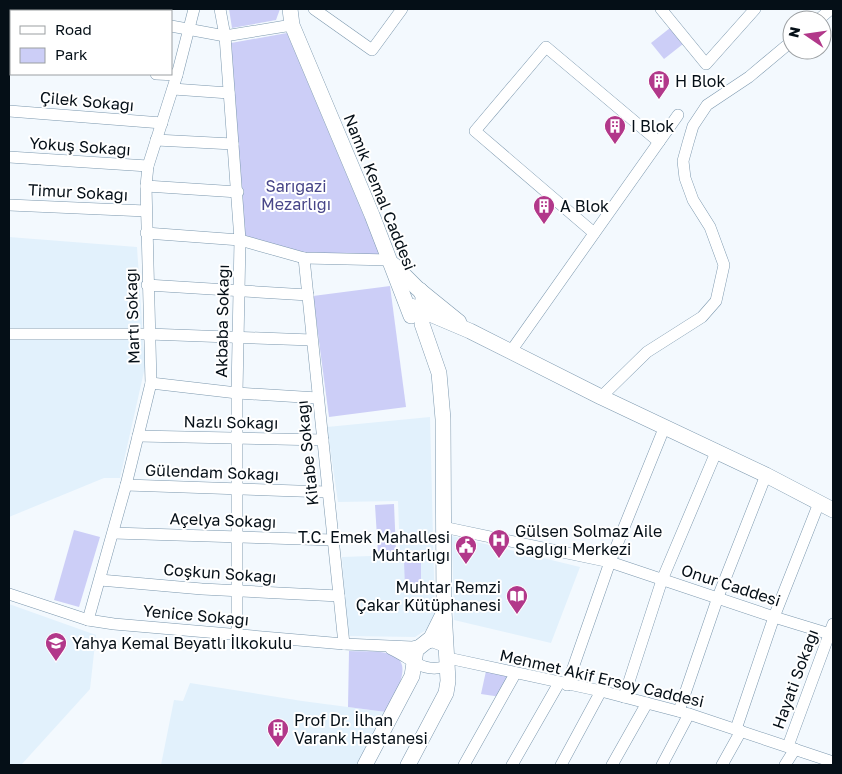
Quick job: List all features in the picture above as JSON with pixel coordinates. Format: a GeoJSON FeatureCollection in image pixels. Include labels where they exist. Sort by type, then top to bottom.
{"type":"FeatureCollection","features":[{"type":"Feature","properties":{"kind":"main road","name":"Namık Kemal Caddesi"},"geometry":{"type":"LineString","coordinates":[[290,9],[292,25],[390,260],[415,299],[470,331]]}},
{"type":"Feature","properties":{"kind":"main road"},"geometry":{"type":"LineString","coordinates":[[415,299],[470,331],[601,397],[716,450],[833,510]]}},
{"type":"Feature","properties":{"kind":"main road"},"geometry":{"type":"LineString","coordinates":[[408,765],[446,693],[447,657],[444,610],[443,419],[439,373],[415,299]]}},
{"type":"Feature","properties":{"kind":"main road"},"geometry":{"type":"LineString","coordinates":[[365,765],[403,694],[415,664],[416,650],[431,638],[439,626],[444,610]]}},
{"type":"Feature","properties":{"kind":"street","name":"Martı Sokağı"},"geometry":{"type":"LineString","coordinates":[[88,620],[126,485],[150,383],[146,233],[148,166],[177,75],[194,9]]}},
{"type":"Feature","properties":{"kind":"street","name":"Akbaba Sokağı"},"geometry":{"type":"LineString","coordinates":[[220,9],[225,36],[230,93],[240,240],[237,393],[238,634]]}},
{"type":"Feature","properties":{"kind":"street"},"geometry":{"type":"LineString","coordinates":[[314,9],[372,50],[402,9]]}},
{"type":"Feature","properties":{"kind":"street"},"geometry":{"type":"LineString","coordinates":[[661,9],[706,64],[750,11]]}},
{"type":"Feature","properties":{"kind":"street"},"geometry":{"type":"LineString","coordinates":[[172,26],[225,36],[292,25]]}},
{"type":"Feature","properties":{"kind":"street"},"geometry":{"type":"LineString","coordinates":[[594,233],[474,131],[546,47],[659,142]]}},
{"type":"Feature","properties":{"kind":"street"},"geometry":{"type":"LineString","coordinates":[[601,397],[647,352],[702,317],[716,301],[724,265],[710,227],[693,200],[685,178],[683,161],[694,126],[706,105],[748,77],[782,49]]}},
{"type":"Feature","properties":{"kind":"street"},"geometry":{"type":"LineString","coordinates":[[172,75],[177,75]]}},
{"type":"Feature","properties":{"kind":"street"},"geometry":{"type":"LineString","coordinates":[[172,89],[230,93]]}},
{"type":"Feature","properties":{"kind":"street","name":"Çilek Sokağı"},"geometry":{"type":"LineString","coordinates":[[9,111],[162,123]]}},
{"type":"Feature","properties":{"kind":"street"},"geometry":{"type":"LineString","coordinates":[[511,351],[678,115]]}},
{"type":"Feature","properties":{"kind":"street"},"geometry":{"type":"LineString","coordinates":[[156,140],[233,144]]}},
{"type":"Feature","properties":{"kind":"street","name":"Yokuş Sokağı"},"geometry":{"type":"LineString","coordinates":[[9,157],[148,166]]}},
{"type":"Feature","properties":{"kind":"street"},"geometry":{"type":"LineString","coordinates":[[146,186],[238,192]]}},
{"type":"Feature","properties":{"kind":"street","name":"Timur Sokağı"},"geometry":{"type":"LineString","coordinates":[[9,205],[146,211]]}},
{"type":"Feature","properties":{"kind":"street"},"geometry":{"type":"LineString","coordinates":[[146,233],[240,240],[304,258],[390,260]]}},
{"type":"Feature","properties":{"kind":"street","name":"Kitabe Sokağı"},"geometry":{"type":"LineString","coordinates":[[304,258],[344,644]]}},
{"type":"Feature","properties":{"kind":"street"},"geometry":{"type":"LineString","coordinates":[[147,285],[308,294]]}},
{"type":"Feature","properties":{"kind":"street"},"geometry":{"type":"LineString","coordinates":[[9,334],[148,334],[312,340]]}},
{"type":"Feature","properties":{"kind":"street"},"geometry":{"type":"LineString","coordinates":[[150,383],[237,393],[318,398]]}},
{"type":"Feature","properties":{"kind":"street"},"geometry":{"type":"LineString","coordinates":[[512,765],[563,684],[664,426]]}},
{"type":"Feature","properties":{"kind":"street","name":"Nazlı Sokağı"},"geometry":{"type":"LineString","coordinates":[[138,436],[322,440]]}},
{"type":"Feature","properties":{"kind":"street"},"geometry":{"type":"LineString","coordinates":[[624,697],[662,580],[716,450]]}},
{"type":"Feature","properties":{"kind":"street"},"geometry":{"type":"LineString","coordinates":[[662,765],[684,713],[718,597],[766,475]]}},
{"type":"Feature","properties":{"kind":"street","name":"Gülendam Sokağı"},"geometry":{"type":"LineString","coordinates":[[126,485],[328,492]]}},
{"type":"Feature","properties":{"kind":"street"},"geometry":{"type":"LineString","coordinates":[[722,765],[739,730],[774,617],[820,503]]}},
{"type":"Feature","properties":{"kind":"street","name":"Onur Caddesi"},"geometry":{"type":"LineString","coordinates":[[443,527],[610,562],[774,617],[832,631]]}},
{"type":"Feature","properties":{"kind":"street","name":"Açelya Sokağı"},"geometry":{"type":"LineString","coordinates":[[113,533],[333,540]]}},
{"type":"Feature","properties":{"kind":"street","name":"Coşkun Sokağı"},"geometry":{"type":"LineString","coordinates":[[100,580],[237,591],[338,596]]}},
{"type":"Feature","properties":{"kind":"street","name":"Yenice Sokağı"},"geometry":{"type":"LineString","coordinates":[[9,594],[88,620],[344,644],[385,646],[423,645],[433,642],[447,657]]}},
{"type":"Feature","properties":{"kind":"street","name":"Hayati Sokağı"},"geometry":{"type":"LineString","coordinates":[[786,765],[832,631]]}},
{"type":"Feature","properties":{"kind":"street"},"geometry":{"type":"LineString","coordinates":[[385,646],[407,656],[415,664],[430,669],[447,657]]}},
{"type":"Feature","properties":{"kind":"street","name":"Mehmet Akif Ersoy Caddesi"},"geometry":{"type":"LineString","coordinates":[[447,657],[515,674],[601,691],[684,713],[833,762]]}},
{"type":"Feature","properties":{"kind":"street"},"geometry":{"type":"LineString","coordinates":[[464,765],[515,674]]}},
{"type":"Feature","properties":{"kind":"street"},"geometry":{"type":"LineString","coordinates":[[561,765],[601,691]]}},
{"type":"Feature","properties":{"kind":"street"},"geometry":{"type":"LineString","coordinates":[[612,765],[646,703]]}},
{"type":"Feature","properties":{"kind":"shaded area"},"geometry":{"type":"Polygon","coordinates":[[[9,237],[137,247],[145,367],[120,478],[104,478],[9,517],[9,237]]]}},
{"type":"Feature","properties":{"kind":"shaded area"},"geometry":{"type":"Polygon","coordinates":[[[430,417],[435,616],[429,628],[415,637],[347,636],[342,557],[400,555],[398,501],[338,502],[327,427],[430,417]]]}},
{"type":"Feature","properties":{"kind":"shaded area"},"geometry":{"type":"Polygon","coordinates":[[[452,536],[580,567],[551,643],[454,620],[452,536]]]}},
{"type":"Feature","properties":{"kind":"shaded area","name":"Yahya Kemal Beyatlı İlkokulu"},"geometry":{"type":"Polygon","coordinates":[[[9,604],[96,635],[90,689],[21,765],[9,765],[9,604]]]}},
{"type":"Feature","properties":{"kind":"shaded area"},"geometry":{"type":"Polygon","coordinates":[[[190,683],[386,712],[357,765],[161,765],[174,700],[183,701],[190,683]]]}},
{"type":"Feature","properties":{"kind":"green space"},"geometry":{"type":"Polygon","coordinates":[[[229,9],[280,9],[276,20],[232,28],[229,9]]]}},
{"type":"Feature","properties":{"kind":"green space"},"geometry":{"type":"Polygon","coordinates":[[[670,28],[683,44],[664,59],[651,43],[670,28]]]}},
{"type":"Feature","properties":{"kind":"green space","name":"Sarıgazi Mezarlığı"},"geometry":{"type":"Polygon","coordinates":[[[287,33],[380,254],[306,254],[244,236],[231,43],[287,33]]]}},
{"type":"Feature","properties":{"kind":"green space"},"geometry":{"type":"Polygon","coordinates":[[[390,286],[406,407],[329,417],[313,296],[390,286]]]}},
{"type":"Feature","properties":{"kind":"green space"},"geometry":{"type":"Polygon","coordinates":[[[394,504],[396,552],[378,553],[375,505],[394,504]]]}},
{"type":"Feature","properties":{"kind":"green space"},"geometry":{"type":"Polygon","coordinates":[[[74,530],[100,537],[79,607],[54,600],[74,530]]]}},
{"type":"Feature","properties":{"kind":"green space"},"geometry":{"type":"Polygon","coordinates":[[[421,560],[421,586],[405,587],[404,561],[421,560]]]}},
{"type":"Feature","properties":{"kind":"green space"},"geometry":{"type":"Polygon","coordinates":[[[349,651],[390,654],[398,658],[402,664],[401,680],[386,712],[348,707],[349,651]]]}},
{"type":"Feature","properties":{"kind":"green space"},"geometry":{"type":"Polygon","coordinates":[[[486,671],[509,675],[501,697],[481,694],[486,671]]]}},
{"type":"Feature","properties":{"kind":"place","name":"H Blok"},"geometry":{"type":"Point","coordinates":[659,100]}},
{"type":"Feature","properties":{"kind":"place","name":"I Blok"},"geometry":{"type":"Point","coordinates":[615,145]}},
{"type":"Feature","properties":{"kind":"place","name":"A Blok"},"geometry":{"type":"Point","coordinates":[544,225]}},
{"type":"Feature","properties":{"kind":"place","name":"Gülsen Solmaz Aile Sağlığı Merkezi"},"geometry":{"type":"Point","coordinates":[499,559]}},
{"type":"Feature","properties":{"kind":"place","name":"T.C. Emek Mahallesi Muhtarlığı"},"geometry":{"type":"Point","coordinates":[466,565]}},
{"type":"Feature","properties":{"kind":"place","name":"Muhtar Remzi Çakar Kütüphanesi"},"geometry":{"type":"Point","coordinates":[517,615]}},
{"type":"Feature","properties":{"kind":"place","name":"Yahya Kemal Beyatlı İlkokulu"},"geometry":{"type":"Point","coordinates":[56,662]}},
{"type":"Feature","properties":{"kind":"place","name":"Prof Dr. İlhan Varank Hastanesi"},"geometry":{"type":"Point","coordinates":[278,748]}}]}
